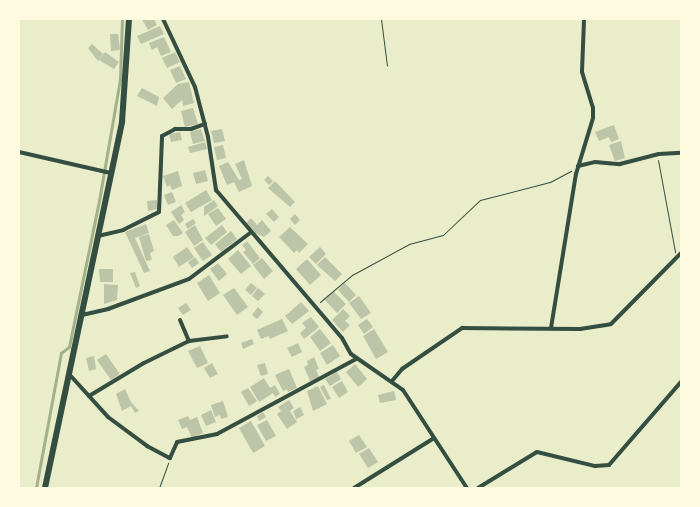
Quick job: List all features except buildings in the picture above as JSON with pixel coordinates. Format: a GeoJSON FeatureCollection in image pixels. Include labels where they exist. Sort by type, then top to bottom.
{"type":"FeatureCollection","features":[{"type":"Feature","properties":{"kind":"main road"},"geometry":{"type":"LineString","coordinates":[[45,488],[111,173],[126,90],[129,19]]}},
{"type":"Feature","properties":{"kind":"street"},"geometry":{"type":"LineString","coordinates":[[163,19],[195,87],[206,124],[216,190],[250,233],[316,306],[356,359],[392,381],[409,398],[467,488]]}},
{"type":"Feature","properties":{"kind":"street"},"geometry":{"type":"LineString","coordinates":[[551,328],[578,168],[593,114],[582,72],[584,19]]}},
{"type":"Feature","properties":{"kind":"street"},"geometry":{"type":"LineString","coordinates":[[98,236],[123,230],[159,212],[162,136],[175,129],[191,129],[206,124]]}},
{"type":"Feature","properties":{"kind":"street"},"geometry":{"type":"LineString","coordinates":[[19,152],[111,173]]}},
{"type":"Feature","properties":{"kind":"street"},"geometry":{"type":"LineString","coordinates":[[578,168],[595,162],[620,164],[659,154],[681,153]]}},
{"type":"Feature","properties":{"kind":"street"},"geometry":{"type":"LineString","coordinates":[[82,315],[108,309],[189,279],[250,233]]}},
{"type":"Feature","properties":{"kind":"street"},"geometry":{"type":"LineString","coordinates":[[392,381],[402,369],[456,330],[484,327],[597,328],[615,322],[681,253]]}},
{"type":"Feature","properties":{"kind":"street"},"geometry":{"type":"LineString","coordinates":[[180,320],[189,341]]}},
{"type":"Feature","properties":{"kind":"street"},"geometry":{"type":"LineString","coordinates":[[89,396],[144,363],[189,341],[227,336]]}},
{"type":"Feature","properties":{"kind":"street"},"geometry":{"type":"LineString","coordinates":[[69,374],[118,424],[147,446],[170,458],[177,442],[182,439],[217,434],[356,359]]}},
{"type":"Feature","properties":{"kind":"street"},"geometry":{"type":"LineString","coordinates":[[478,488],[537,452],[596,466],[609,465],[681,382]]}},
{"type":"Feature","properties":{"kind":"street"},"geometry":{"type":"LineString","coordinates":[[354,488],[434,438]]}},
{"type":"Feature","properties":{"kind":"path"},"geometry":{"type":"LineString","coordinates":[[381,19],[387,66]]}},
{"type":"Feature","properties":{"kind":"path"},"geometry":{"type":"LineString","coordinates":[[659,154],[677,257]]}},
{"type":"Feature","properties":{"kind":"path"},"geometry":{"type":"LineString","coordinates":[[316,306],[352,275],[409,244],[443,235],[480,200],[550,182],[578,168]]}},
{"type":"Feature","properties":{"kind":"path"},"geometry":{"type":"LineString","coordinates":[[159,488],[170,458]]}},
{"type":"Feature","properties":{"kind":"waterway"},"geometry":{"type":"LineString","coordinates":[[36,488],[61,353],[69,347],[99,201],[120,80],[122,19]]}}]}
